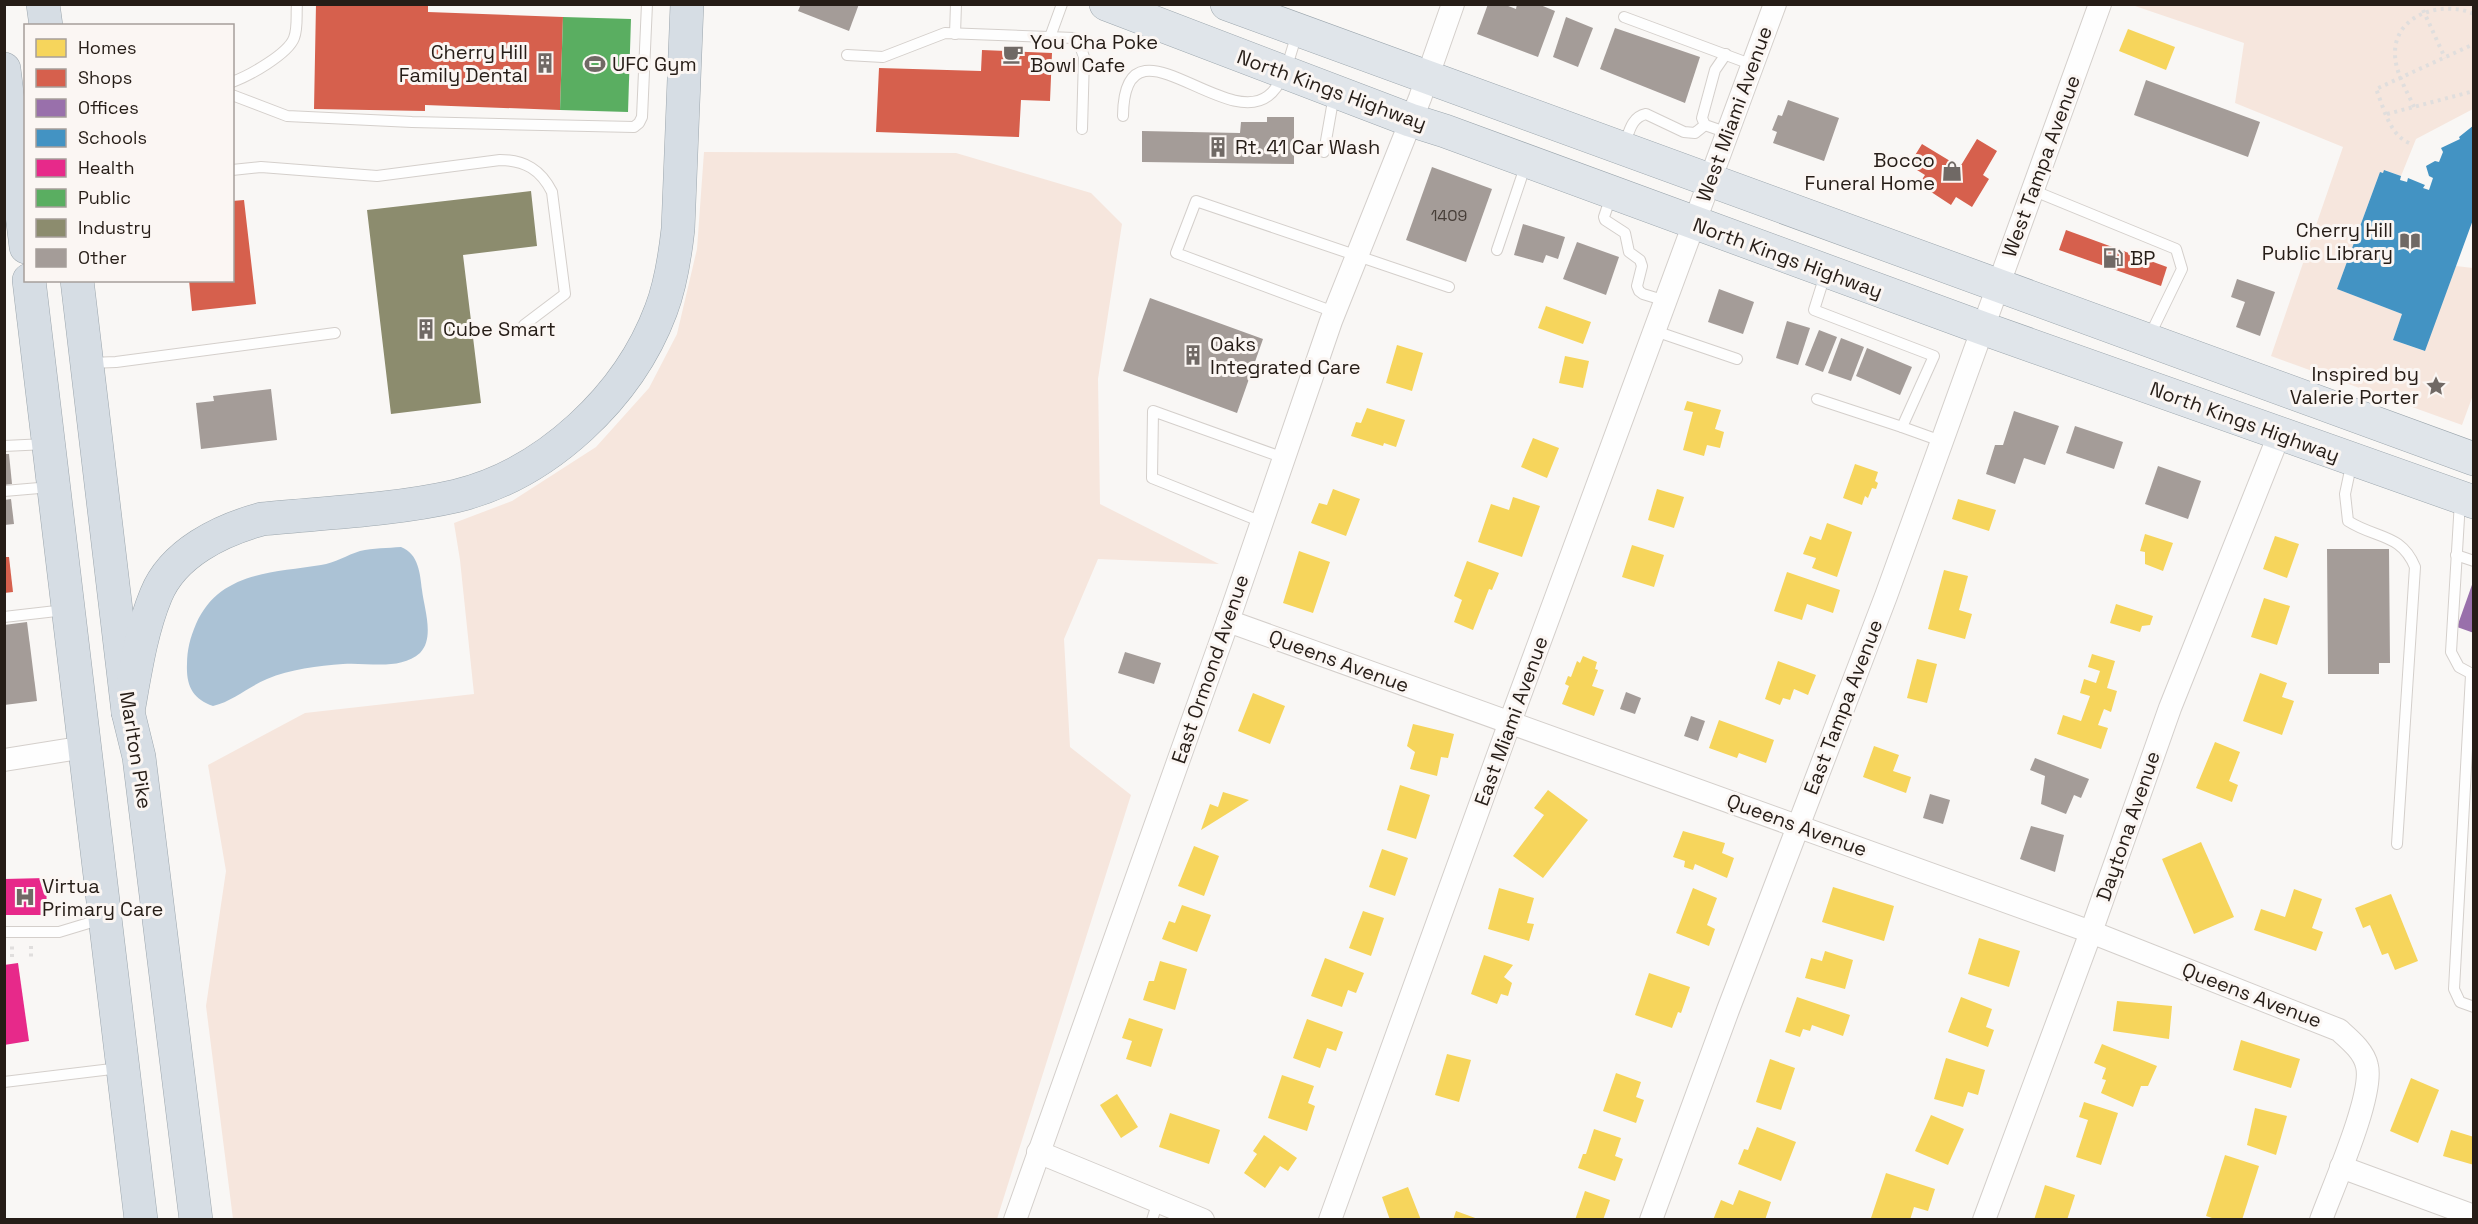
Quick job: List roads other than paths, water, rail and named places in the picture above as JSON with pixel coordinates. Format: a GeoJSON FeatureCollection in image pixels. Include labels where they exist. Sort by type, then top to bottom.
{"type":"FeatureCollection","features":[{"type":"Feature","properties":{"kind":"highway"},"geometry":{"type":"LineString","coordinates":[[43,4],[46,24]]}},
{"type":"Feature","properties":{"kind":"highway"},"geometry":{"type":"LineString","coordinates":[[128,712],[141,642],[156,594],[176,566],[199,546],[238,525],[262,519],[424,502],[457,496],[484,487],[544,456],[582,426],[610,397],[641,352],[652,330],[662,308],[674,258],[678,218],[687,4]]}},
{"type":"Feature","properties":{"kind":"highway"},"geometry":{"type":"LineString","coordinates":[[5,77],[11,178],[18,233]]}},
{"type":"Feature","properties":{"kind":"highway"},"geometry":{"type":"LineString","coordinates":[[29,282],[141,1220]]}},
{"type":"Feature","properties":{"kind":"highway","name":"Marlton Pike"},"geometry":{"type":"LineString","coordinates":[[77,282],[128,712],[139,757],[196,1220]]}},
{"type":"Feature","properties":{"kind":"main road","name":"North Kings Highway"},"geometry":{"type":"LineString","coordinates":[[1106,4],[1335,92],[1694,224],[2279,435],[2467,500]]}},
{"type":"Feature","properties":{"kind":"main road"},"geometry":{"type":"LineString","coordinates":[[1236,6],[1427,78],[2474,459]]}},
{"type":"Feature","properties":{"kind":"street","name":"East Ormond Avenue"},"geometry":{"type":"LineString","coordinates":[[1015,1220],[1228,621],[1334,312],[1427,78],[1453,4]]}},
{"type":"Feature","properties":{"kind":"street","name":"West Miami Avenue"},"geometry":{"type":"LineString","coordinates":[[1694,224],[1775,4]]}},
{"type":"Feature","properties":{"kind":"street","name":"West Tampa Avenue"},"geometry":{"type":"LineString","coordinates":[[1982,328],[2100,4]]}},
{"type":"Feature","properties":{"kind":"street","name":"East Miami Avenue"},"geometry":{"type":"LineString","coordinates":[[1330,1220],[1510,722],[1694,224]]}},
{"type":"Feature","properties":{"kind":"street","name":"East Tampa Avenue"},"geometry":{"type":"LineString","coordinates":[[1651,1220],[1982,328]]}},
{"type":"Feature","properties":{"kind":"street","name":"Daytona Avenue"},"geometry":{"type":"LineString","coordinates":[[1984,1220],[2091,932],[2170,708],[2279,435]]}},
{"type":"Feature","properties":{"kind":"street","name":"Queens Avenue"},"geometry":{"type":"LineString","coordinates":[[1228,621],[2091,932],[2339,1030],[2357,1047],[2367,1065],[2367,1094],[2341,1167]]}},
{"type":"Feature","properties":{"kind":"street"},"geometry":{"type":"LineString","coordinates":[[4,760],[85,747]]}},
{"type":"Feature","properties":{"kind":"street"},"geometry":{"type":"LineString","coordinates":[[1038,1152],[1155,1210],[1203,1220]]}},
{"type":"Feature","properties":{"kind":"street"},"geometry":{"type":"LineString","coordinates":[[2322,1220],[2341,1167],[2474,1216]]}},
{"type":"Feature","properties":{"kind":"lane"},"geometry":{"type":"LineString","coordinates":[[234,81],[251,74],[290,46],[296,32],[297,4]]}},
{"type":"Feature","properties":{"kind":"lane"},"geometry":{"type":"LineString","coordinates":[[234,96],[287,116],[412,122],[634,127],[642,117],[647,4]]}},
{"type":"Feature","properties":{"kind":"lane"},"geometry":{"type":"LineString","coordinates":[[955,34],[956,4]]}},
{"type":"Feature","properties":{"kind":"lane"},"geometry":{"type":"LineString","coordinates":[[1050,37],[1062,4]]}},
{"type":"Feature","properties":{"kind":"lane"},"geometry":{"type":"LineString","coordinates":[[1624,16],[1753,65]]}},
{"type":"Feature","properties":{"kind":"lane"},"geometry":{"type":"LineString","coordinates":[[1123,116],[1123,94],[1127,82],[1135,74],[1162,71],[1221,98],[1250,103],[1266,98],[1275,89],[1284,72],[1299,31]]}},
{"type":"Feature","properties":{"kind":"lane"},"geometry":{"type":"LineString","coordinates":[[847,55],[883,57],[945,33],[1074,38],[1083,49],[1082,129]]}},
{"type":"Feature","properties":{"kind":"lane"},"geometry":{"type":"LineString","coordinates":[[1726,54],[1715,70],[1702,118],[1705,125],[1728,133]]}},
{"type":"Feature","properties":{"kind":"lane"},"geometry":{"type":"LineString","coordinates":[[1324,152],[1335,92]]}},
{"type":"Feature","properties":{"kind":"lane"},"geometry":{"type":"LineString","coordinates":[[1623,149],[1634,120],[1646,114],[1684,132],[1695,133],[1705,125]]}},
{"type":"Feature","properties":{"kind":"lane"},"geometry":{"type":"LineString","coordinates":[[234,170],[261,167],[377,176],[500,160],[514,160],[526,164],[537,170],[552,192],[565,294],[524,325]]}},
{"type":"Feature","properties":{"kind":"lane"},"geometry":{"type":"LineString","coordinates":[[1497,250],[1527,161]]}},
{"type":"Feature","properties":{"kind":"lane"},"geometry":{"type":"LineString","coordinates":[[2032,190],[2176,249],[2181,269],[2147,340]]}},
{"type":"Feature","properties":{"kind":"lane"},"geometry":{"type":"LineString","coordinates":[[1612,193],[1604,217],[1624,233],[1629,252],[1640,260],[1642,266],[1637,285],[1639,291],[1666,301]]}},
{"type":"Feature","properties":{"kind":"lane"},"geometry":{"type":"LineString","coordinates":[[1334,312],[1176,253],[1196,201],[1449,287]]}},
{"type":"Feature","properties":{"kind":"lane"},"geometry":{"type":"LineString","coordinates":[[1826,272],[1814,310],[1934,356],[1902,427]]}},
{"type":"Feature","properties":{"kind":"lane"},"geometry":{"type":"LineString","coordinates":[[1655,331],[1737,359]]}},
{"type":"Feature","properties":{"kind":"lane"},"geometry":{"type":"LineString","coordinates":[[87,363],[116,362],[336,333]]}},
{"type":"Feature","properties":{"kind":"lane"},"geometry":{"type":"LineString","coordinates":[[1817,399],[1941,441]]}},
{"type":"Feature","properties":{"kind":"lane"},"geometry":{"type":"LineString","coordinates":[[1262,522],[1152,478],[1153,411],[1284,458]]}},
{"type":"Feature","properties":{"kind":"lane"},"geometry":{"type":"LineString","coordinates":[[4,446],[49,444]]}},
{"type":"Feature","properties":{"kind":"lane"},"geometry":{"type":"LineString","coordinates":[[2352,461],[2345,494],[2348,521],[2359,528],[2403,546],[2410,554],[2415,567],[2397,844]]}},
{"type":"Feature","properties":{"kind":"lane"},"geometry":{"type":"LineString","coordinates":[[4,491],[54,487]]}},
{"type":"Feature","properties":{"kind":"lane"},"geometry":{"type":"LineString","coordinates":[[2467,500],[2456,555],[2451,652],[2457,664],[2472,675],[2454,989],[2460,1002],[2474,1006]]}},
{"type":"Feature","properties":{"kind":"lane"},"geometry":{"type":"LineString","coordinates":[[2456,555],[2474,561]]}},
{"type":"Feature","properties":{"kind":"lane"},"geometry":{"type":"LineString","coordinates":[[4,616],[69,610]]}},
{"type":"Feature","properties":{"kind":"lane"},"geometry":{"type":"LineString","coordinates":[[4,932],[59,932],[106,918]]}},
{"type":"Feature","properties":{"kind":"lane"},"geometry":{"type":"LineString","coordinates":[[4,1082],[123,1068]]}},
{"type":"Feature","properties":{"kind":"water"},"geometry":{"type":"Polygon","coordinates":[[[401,547],[412,554],[418,565],[428,631],[424,647],[412,659],[393,664],[343,664],[295,670],[267,679],[213,706],[200,700],[192,691],[187,672],[191,639],[196,624],[206,607],[218,594],[248,578],[266,573],[326,564],[365,550],[401,547]]]}},
{"type":"Feature","properties":{"kind":"place","name":"You Cha Poke Bowl Cafe"},"geometry":{"type":"Point","coordinates":[1013,54]}},
{"type":"Feature","properties":{"kind":"place","name":"Cherry Hill Family Dental"},"geometry":{"type":"Point","coordinates":[545,63]}},
{"type":"Feature","properties":{"kind":"place","name":"UFC Gym"},"geometry":{"type":"Point","coordinates":[595,64]}},
{"type":"Feature","properties":{"kind":"place","name":"Rt. 41 Car Wash"},"geometry":{"type":"Point","coordinates":[1218,147]}},
{"type":"Feature","properties":{"kind":"place","name":"Bocco Funeral Home"},"geometry":{"type":"Point","coordinates":[1952,171]}},
{"type":"Feature","properties":{"kind":"place","name":"Cherry Hill Public Library"},"geometry":{"type":"Point","coordinates":[2410,241]}},
{"type":"Feature","properties":{"kind":"place","name":"BP"},"geometry":{"type":"Point","coordinates":[2113,258]}},
{"type":"Feature","properties":{"kind":"place","name":"Cube Smart"},"geometry":{"type":"Point","coordinates":[426,329]}},
{"type":"Feature","properties":{"kind":"place","name":"Oaks Integrated Care"},"geometry":{"type":"Point","coordinates":[1193,355]}},
{"type":"Feature","properties":{"kind":"place","name":"Inspired by Valerie Porter"},"geometry":{"type":"Point","coordinates":[2436,386]}},
{"type":"Feature","properties":{"kind":"place","name":"Virtua Primary Care"},"geometry":{"type":"Point","coordinates":[25,897]}}]}
